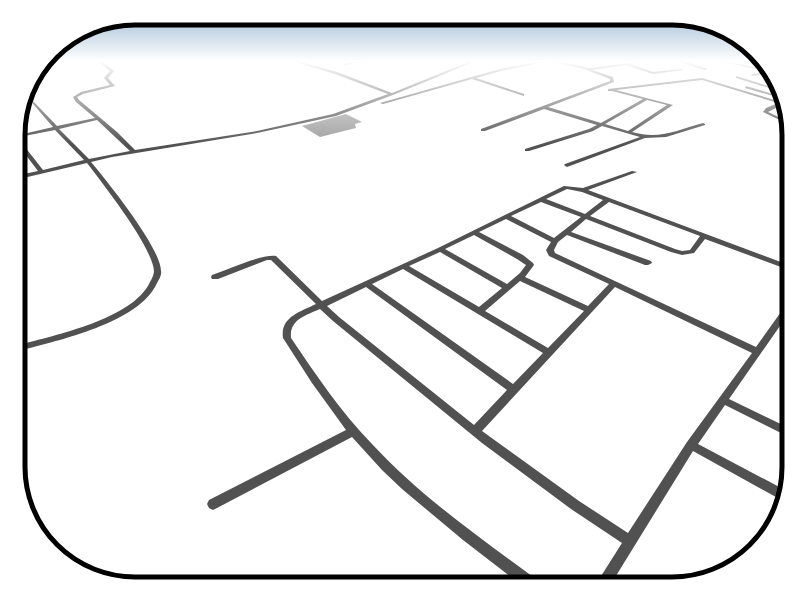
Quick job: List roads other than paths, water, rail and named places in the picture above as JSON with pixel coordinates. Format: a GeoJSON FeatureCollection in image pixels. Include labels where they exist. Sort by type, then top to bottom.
{"type":"FeatureCollection","features":[{"type":"Feature","properties":{"kind":"street"},"geometry":{"type":"LineString","coordinates":[[99,89],[82,93],[75,97],[133,151]]}},
{"type":"Feature","properties":{"kind":"street"},"geometry":{"type":"LineString","coordinates":[[379,89],[392,94]]}},
{"type":"Feature","properties":{"kind":"street"},"geometry":{"type":"LineString","coordinates":[[350,110],[404,89]]}},
{"type":"Feature","properties":{"kind":"street"},"geometry":{"type":"LineString","coordinates":[[25,175],[133,151],[257,132],[430,89]]}},
{"type":"Feature","properties":{"kind":"street"},"geometry":{"type":"LineString","coordinates":[[506,89],[523,95]]}},
{"type":"Feature","properties":{"kind":"street"},"geometry":{"type":"LineString","coordinates":[[483,130],[595,89]]}},
{"type":"Feature","properties":{"kind":"street"},"geometry":{"type":"LineString","coordinates":[[609,90],[617,89]]}},
{"type":"Feature","properties":{"kind":"street"},"geometry":{"type":"LineString","coordinates":[[735,89],[776,102]]}},
{"type":"Feature","properties":{"kind":"street"},"geometry":{"type":"LineString","coordinates":[[753,89],[774,95]]}},
{"type":"Feature","properties":{"kind":"street"},"geometry":{"type":"LineString","coordinates":[[609,90],[671,105],[629,132]]}},
{"type":"Feature","properties":{"kind":"street"},"geometry":{"type":"LineString","coordinates":[[527,150],[586,132],[647,99]]}},
{"type":"Feature","properties":{"kind":"street"},"geometry":{"type":"LineString","coordinates":[[25,346],[101,324],[136,303],[156,281],[159,272],[155,256],[88,160],[56,128],[34,103]]}},
{"type":"Feature","properties":{"kind":"street"},"geometry":{"type":"LineString","coordinates":[[777,105],[765,112],[781,120]]}},
{"type":"Feature","properties":{"kind":"street"},"geometry":{"type":"LineString","coordinates":[[545,108],[644,137],[666,136],[703,124]]}},
{"type":"Feature","properties":{"kind":"street"},"geometry":{"type":"LineString","coordinates":[[25,135],[98,119]]}},
{"type":"Feature","properties":{"kind":"street"},"geometry":{"type":"LineString","coordinates":[[566,165],[643,139],[644,137]]}},
{"type":"Feature","properties":{"kind":"street"},"geometry":{"type":"LineString","coordinates":[[25,151],[41,171]]}},
{"type":"Feature","properties":{"kind":"street"},"geometry":{"type":"LineString","coordinates":[[583,190],[634,172]]}},
{"type":"Feature","properties":{"kind":"street"},"geometry":{"type":"LineString","coordinates":[[521,577],[442,518],[368,448],[318,388],[287,338],[286,331],[290,322],[319,304],[440,249],[566,187],[583,190],[782,265]]}},
{"type":"Feature","properties":{"kind":"street"},"geometry":{"type":"LineString","coordinates":[[540,199],[682,253],[692,252],[704,236]]}},
{"type":"Feature","properties":{"kind":"street"},"geometry":{"type":"LineString","coordinates":[[607,200],[555,241],[550,250],[552,254],[756,352]]}},
{"type":"Feature","properties":{"kind":"street"},"geometry":{"type":"LineString","coordinates":[[506,216],[555,241]]}},
{"type":"Feature","properties":{"kind":"street"},"geometry":{"type":"LineString","coordinates":[[474,232],[528,261],[530,265],[529,269],[520,278],[479,311]]}},
{"type":"Feature","properties":{"kind":"street"},"geometry":{"type":"LineString","coordinates":[[566,232],[648,263]]}},
{"type":"Feature","properties":{"kind":"street"},"geometry":{"type":"LineString","coordinates":[[440,249],[508,288]]}},
{"type":"Feature","properties":{"kind":"street"},"geometry":{"type":"LineString","coordinates":[[215,277],[266,258],[273,258],[319,304],[475,431],[531,474],[630,541]]}},
{"type":"Feature","properties":{"kind":"street"},"geometry":{"type":"LineString","coordinates":[[403,266],[550,352]]}},
{"type":"Feature","properties":{"kind":"street"},"geometry":{"type":"LineString","coordinates":[[520,278],[589,310]]}},
{"type":"Feature","properties":{"kind":"street"},"geometry":{"type":"LineString","coordinates":[[366,283],[514,390]]}},
{"type":"Feature","properties":{"kind":"street"},"geometry":{"type":"LineString","coordinates":[[475,431],[614,284]]}},
{"type":"Feature","properties":{"kind":"street"},"geometry":{"type":"LineString","coordinates":[[607,577],[691,445],[782,317]]}},
{"type":"Feature","properties":{"kind":"street"},"geometry":{"type":"LineString","coordinates":[[723,400],[782,430]]}},
{"type":"Feature","properties":{"kind":"street"},"geometry":{"type":"LineString","coordinates":[[213,504],[354,431]]}},
{"type":"Feature","properties":{"kind":"street"},"geometry":{"type":"LineString","coordinates":[[691,445],[779,493]]}}]}
